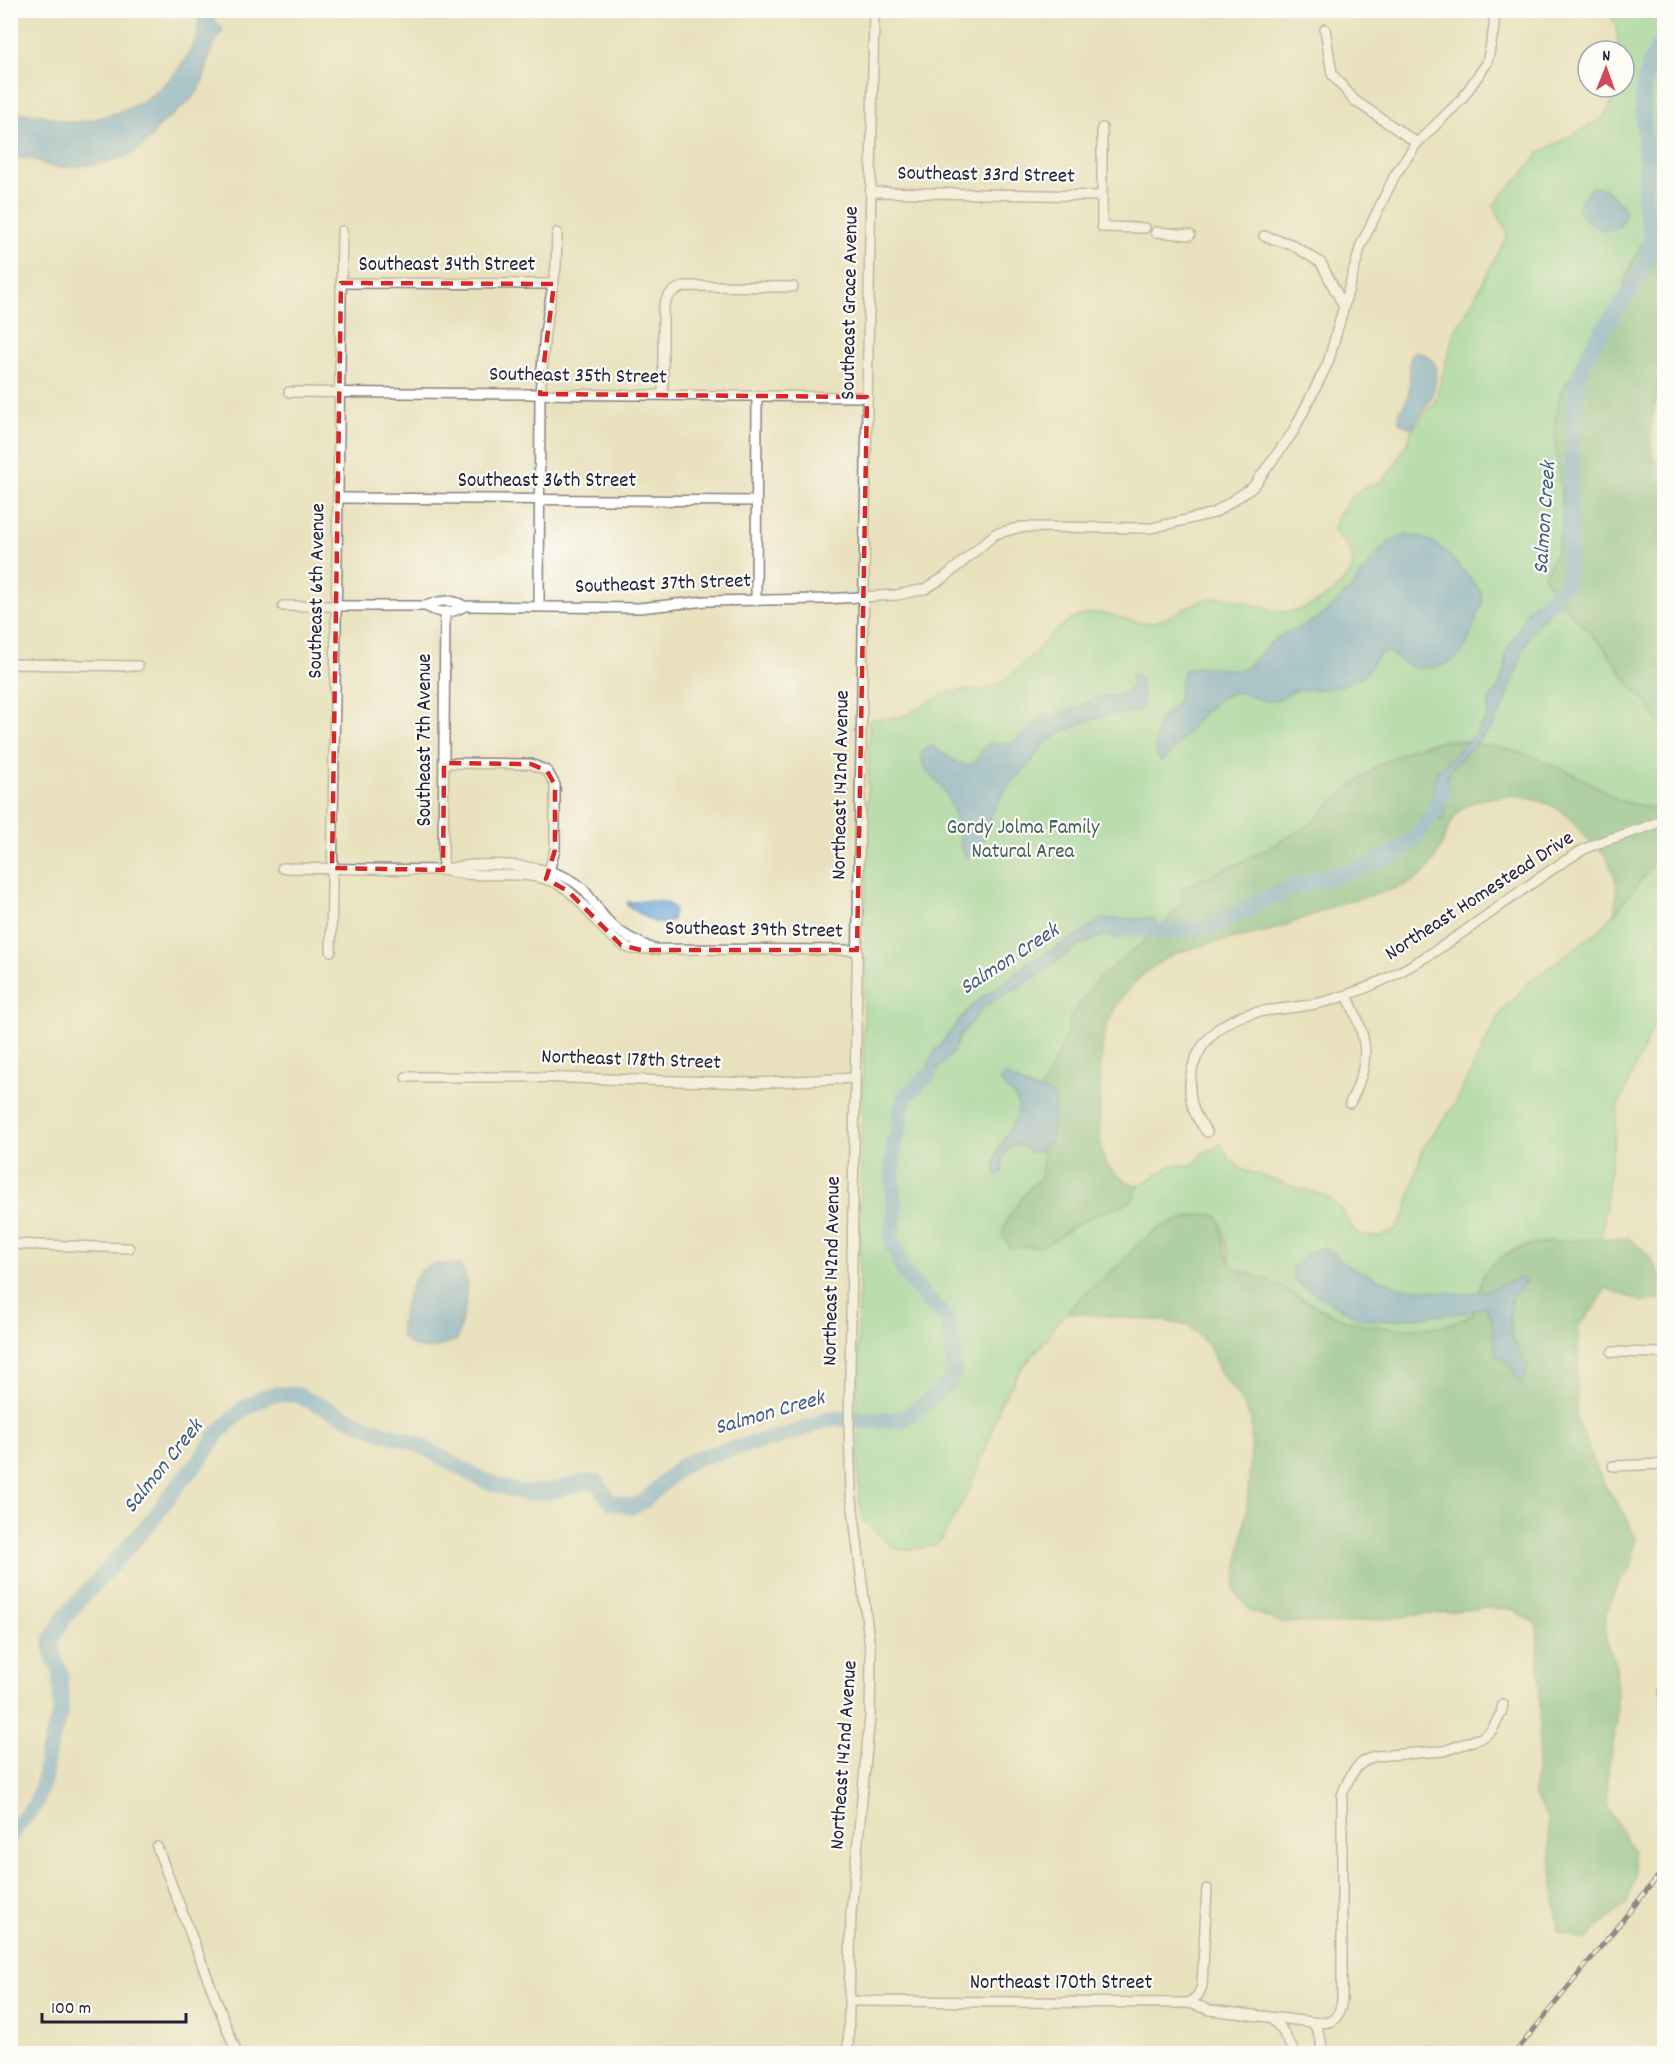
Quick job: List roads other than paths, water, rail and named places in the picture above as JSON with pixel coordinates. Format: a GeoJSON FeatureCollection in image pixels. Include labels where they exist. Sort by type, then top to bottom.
{"type":"FeatureCollection","features":[{"type":"Feature","properties":{"kind":"street","name":"Southeast Grace Avenue"},"geometry":{"type":"LineString","coordinates":[[863,596],[874,10]]}},
{"type":"Feature","properties":{"kind":"street","name":"Southeast 37th Street"},"geometry":{"type":"LineString","coordinates":[[284,606],[426,606],[434,602],[457,602],[464,606],[639,608],[706,601],[897,595],[925,589],[945,577],[994,534],[1021,527],[1152,528],[1214,513],[1253,487],[1293,432],[1328,363],[1361,245],[1395,176],[1417,143],[1461,100],[1487,63],[1494,28],[1494,10]]}},
{"type":"Feature","properties":{"kind":"street"},"geometry":{"type":"LineString","coordinates":[[1325,29],[1332,74],[1354,100],[1417,143]]}},
{"type":"Feature","properties":{"kind":"street"},"geometry":{"type":"LineString","coordinates":[[1102,128],[1102,227],[1145,228]]}},
{"type":"Feature","properties":{"kind":"street","name":"Southeast 33rd Street"},"geometry":{"type":"LineString","coordinates":[[870,192],[1101,196]]}},
{"type":"Feature","properties":{"kind":"street","name":"Southeast 6th Avenue"},"geometry":{"type":"LineString","coordinates":[[331,951],[342,231]]}},
{"type":"Feature","properties":{"kind":"street"},"geometry":{"type":"LineString","coordinates":[[1156,232],[1190,235]]}},
{"type":"Feature","properties":{"kind":"street"},"geometry":{"type":"LineString","coordinates":[[539,606],[540,394],[545,332],[554,284],[556,233]]}},
{"type":"Feature","properties":{"kind":"street"},"geometry":{"type":"LineString","coordinates":[[1264,236],[1291,244],[1321,263],[1344,307]]}},
{"type":"Feature","properties":{"kind":"street","name":"Southeast 34th Street"},"geometry":{"type":"LineString","coordinates":[[341,283],[554,284]]}},
{"type":"Feature","properties":{"kind":"street"},"geometry":{"type":"LineString","coordinates":[[663,396],[663,310],[664,301],[670,293],[686,286],[793,287]]}},
{"type":"Feature","properties":{"kind":"street","name":"Southeast 35th Street"},"geometry":{"type":"LineString","coordinates":[[289,392],[867,398]]}},
{"type":"Feature","properties":{"kind":"street"},"geometry":{"type":"LineString","coordinates":[[756,600],[757,396]]}},
{"type":"Feature","properties":{"kind":"street","name":"Southeast 36th Street"},"geometry":{"type":"LineString","coordinates":[[338,498],[756,501]]}},
{"type":"Feature","properties":{"kind":"street","name":"Northeast 142nd Avenue"},"geometry":{"type":"LineString","coordinates":[[848,2054],[851,1912],[870,1716],[871,1656],[851,1492],[849,1430],[863,596]]}},
{"type":"Feature","properties":{"kind":"street","name":"Southeast 37th Street"},"geometry":{"type":"LineString","coordinates":[[426,606],[434,611],[446,612],[456,612],[464,606]]}},
{"type":"Feature","properties":{"kind":"street","name":"Southeast 7th Avenue"},"geometry":{"type":"LineString","coordinates":[[443,870],[446,612]]}},
{"type":"Feature","properties":{"kind":"street"},"geometry":{"type":"LineString","coordinates":[[10,664],[138,666]]}},
{"type":"Feature","properties":{"kind":"street"},"geometry":{"type":"LineString","coordinates":[[444,763],[531,764],[547,771],[555,785],[555,850],[548,875]]}},
{"type":"Feature","properties":{"kind":"street","name":"Northeast Homestead Drive"},"geometry":{"type":"LineString","coordinates":[[1207,1132],[1195,1114],[1190,1095],[1191,1071],[1200,1051],[1216,1031],[1233,1019],[1254,1012],[1305,1006],[1347,995],[1405,969],[1579,852],[1647,828],[1665,819]]}},
{"type":"Feature","properties":{"kind":"street","name":"Southeast 39th Street"},"geometry":{"type":"LineString","coordinates":[[282,868],[443,870],[460,865],[524,866],[575,883],[618,930],[651,948],[857,950]]}},
{"type":"Feature","properties":{"kind":"street"},"geometry":{"type":"LineString","coordinates":[[1347,995],[1362,1028],[1365,1054],[1361,1081],[1350,1103]]}},
{"type":"Feature","properties":{"kind":"street","name":"Northeast 178th Street"},"geometry":{"type":"LineString","coordinates":[[406,1077],[528,1077],[755,1083],[854,1078]]}},
{"type":"Feature","properties":{"kind":"street"},"geometry":{"type":"LineString","coordinates":[[10,1244],[129,1248]]}},
{"type":"Feature","properties":{"kind":"street"},"geometry":{"type":"LineString","coordinates":[[1612,1352],[1665,1353]]}},
{"type":"Feature","properties":{"kind":"street"},"geometry":{"type":"LineString","coordinates":[[1613,1466],[1665,1464]]}},
{"type":"Feature","properties":{"kind":"street"},"geometry":{"type":"LineString","coordinates":[[1665,1690],[1665,1708]]}},
{"type":"Feature","properties":{"kind":"street"},"geometry":{"type":"LineString","coordinates":[[1312,2022],[1332,2022],[1337,2018],[1342,2001],[1342,1795],[1350,1774],[1365,1760],[1375,1756],[1444,1751],[1481,1738],[1492,1730],[1503,1704]]}},
{"type":"Feature","properties":{"kind":"street"},"geometry":{"type":"LineString","coordinates":[[156,1847],[237,2054]]}},
{"type":"Feature","properties":{"kind":"street"},"geometry":{"type":"LineString","coordinates":[[1189,2003],[1198,1995],[1202,1986],[1207,1889]]}},
{"type":"Feature","properties":{"kind":"street","name":"Northeast 170th Street"},"geometry":{"type":"LineString","coordinates":[[849,2001],[1189,2003],[1210,2010],[1312,2022]]}},
{"type":"Feature","properties":{"kind":"street"},"geometry":{"type":"LineString","coordinates":[[1271,2018],[1282,2030],[1295,2054]]}},
{"type":"Feature","properties":{"kind":"street"},"geometry":{"type":"LineString","coordinates":[[1312,2022],[1320,2038],[1322,2054]]}},
{"type":"Feature","properties":{"kind":"water"},"geometry":{"type":"Polygon","coordinates":[[[198,11],[208,11],[223,30],[211,51],[203,81],[192,99],[163,123],[142,147],[120,158],[70,167],[50,166],[33,159],[11,157],[11,112],[39,114],[79,122],[127,109],[153,94],[176,72],[186,58],[197,36],[198,11]]]}},
{"type":"Feature","properties":{"kind":"water"},"geometry":{"type":"Polygon","coordinates":[[[1592,187],[1604,188],[1626,211],[1619,227],[1612,230],[1602,229],[1579,212],[1581,200],[1592,187]]]}},
{"type":"Feature","properties":{"kind":"water"},"geometry":{"type":"Polygon","coordinates":[[[1414,351],[1425,354],[1434,362],[1436,381],[1427,404],[1412,427],[1408,427],[1399,422],[1399,412],[1409,394],[1409,366],[1414,351]]]}},
{"type":"Feature","properties":{"kind":"water"},"geometry":{"type":"Polygon","coordinates":[[[1405,535],[1418,536],[1438,546],[1479,589],[1482,604],[1468,642],[1457,657],[1441,666],[1417,668],[1385,652],[1378,656],[1364,675],[1339,686],[1298,690],[1270,701],[1260,700],[1243,693],[1230,694],[1203,713],[1161,761],[1156,752],[1156,733],[1160,721],[1176,703],[1184,671],[1200,667],[1233,670],[1247,666],[1281,635],[1311,622],[1329,609],[1356,582],[1383,548],[1405,535]]]}},
{"type":"Feature","properties":{"kind":"water"},"geometry":{"type":"Polygon","coordinates":[[[1566,588],[1560,606],[1555,605],[1529,635],[1502,711],[1493,726],[1454,765],[1447,777],[1443,822],[1437,817],[1432,798],[1436,772],[1477,732],[1486,719],[1490,698],[1498,688],[1506,666],[1505,656],[1529,608],[1550,592],[1566,588]]]}},
{"type":"Feature","properties":{"kind":"water"},"geometry":{"type":"Polygon","coordinates":[[[1135,674],[1140,677],[1143,703],[1139,711],[1106,715],[1087,721],[1058,734],[1047,742],[1006,789],[991,815],[984,839],[973,855],[966,857],[961,848],[952,806],[941,785],[923,764],[922,752],[932,746],[956,762],[973,764],[988,744],[1012,743],[1042,718],[1067,712],[1099,697],[1117,696],[1128,691],[1132,686],[1130,677],[1135,674]]]}},
{"type":"Feature","properties":{"kind":"water"},"geometry":{"type":"Polygon","coordinates":[[[654,901],[670,905],[674,909],[672,920],[666,923],[655,922],[628,906],[627,903],[654,901]]]}},
{"type":"Feature","properties":{"kind":"water"},"geometry":{"type":"Polygon","coordinates":[[[1151,918],[1156,921],[1155,933],[1125,935],[1117,939],[1112,935],[1103,936],[1078,946],[1023,985],[995,999],[982,1009],[960,1036],[953,1052],[939,1067],[931,1081],[920,1093],[910,1098],[917,1079],[928,1068],[933,1054],[967,1011],[1026,964],[1079,935],[1101,919],[1151,918]]]}},
{"type":"Feature","properties":{"kind":"water"},"geometry":{"type":"Polygon","coordinates":[[[1003,1075],[1028,1087],[1049,1093],[1054,1098],[1055,1107],[1051,1137],[1047,1145],[1032,1152],[1019,1145],[1010,1147],[1004,1159],[1002,1172],[997,1176],[995,1166],[997,1156],[1018,1107],[1016,1099],[1000,1081],[1003,1075]]]}},
{"type":"Feature","properties":{"kind":"water"},"geometry":{"type":"Polygon","coordinates":[[[1323,1248],[1333,1252],[1341,1261],[1359,1271],[1399,1287],[1461,1294],[1486,1291],[1519,1278],[1527,1281],[1512,1296],[1509,1316],[1512,1339],[1528,1366],[1521,1385],[1509,1363],[1496,1355],[1492,1319],[1485,1306],[1469,1312],[1381,1321],[1358,1318],[1299,1284],[1293,1277],[1293,1267],[1310,1253],[1323,1248]]]}},
{"type":"Feature","properties":{"kind":"water"},"geometry":{"type":"Polygon","coordinates":[[[431,1265],[460,1265],[467,1279],[466,1303],[457,1340],[435,1348],[415,1347],[401,1337],[407,1296],[423,1269],[431,1265]]]}},
{"type":"Feature","properties":{"kind":"waterway","name":"Salmon Creek"},"geometry":{"type":"LineString","coordinates":[[1545,603],[1565,586],[1569,563],[1576,388],[1581,371],[1595,342],[1632,288],[1649,252],[1650,232],[1645,198],[1644,83],[1654,54],[1664,40]]}},
{"type":"Feature","properties":{"kind":"waterway","name":"Salmon Creek"},"geometry":{"type":"LineString","coordinates":[[1132,928],[1164,932],[1210,927],[1294,886],[1384,859],[1400,851],[1414,839],[1434,810],[1442,788]]}},
{"type":"Feature","properties":{"kind":"waterway","name":"Salmon Creek"},"geometry":{"type":"LineString","coordinates":[[10,1835],[35,1805],[44,1780],[47,1756],[61,1710],[61,1672],[54,1661],[52,1638],[66,1615],[150,1523],[200,1460],[218,1433],[242,1410],[264,1397],[276,1394],[297,1395],[373,1429],[417,1444],[481,1479],[512,1490],[525,1493],[552,1491],[584,1482],[597,1482],[612,1502],[631,1507],[643,1502],[680,1467],[697,1458],[793,1433],[831,1418],[869,1421],[902,1419],[918,1409],[948,1383],[954,1372],[950,1325],[903,1271],[891,1239],[895,1209],[892,1173],[894,1143],[900,1125],[900,1114],[905,1096],[929,1075]]}},
{"type":"Feature","properties":{"kind":"railway"},"geometry":{"type":"LineString","coordinates":[[1514,2054],[1664,1869]]}},
{"type":"Feature","properties":{"kind":"park label","name":"Gordy Jolma Family Natural Area"},"geometry":{"type":"Point","coordinates":[1023,841]}}]}
